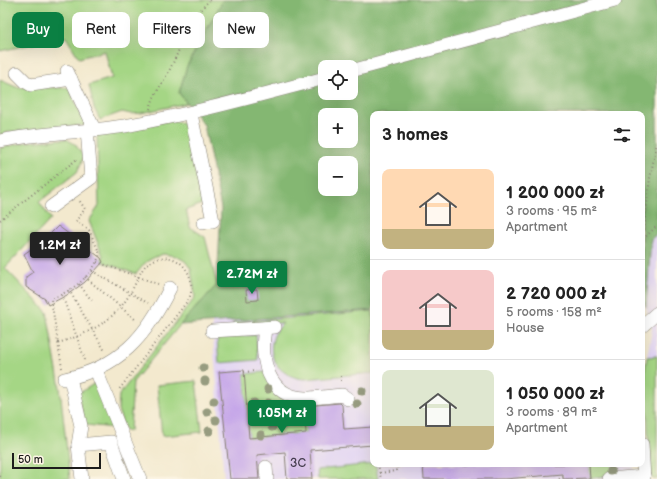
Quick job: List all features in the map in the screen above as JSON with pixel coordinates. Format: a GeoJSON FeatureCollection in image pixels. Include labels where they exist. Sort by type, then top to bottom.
{"type":"FeatureCollection","features":[{"type":"Feature","properties":{"kind":"street"},"geometry":{"type":"LineString","coordinates":[[358,69],[615,0]]}},
{"type":"Feature","properties":{"kind":"street"},"geometry":{"type":"LineString","coordinates":[[17,73],[31,85],[69,75],[91,130],[89,149],[92,178],[51,207]]}},
{"type":"Feature","properties":{"kind":"street"},"geometry":{"type":"LineString","coordinates":[[0,141],[18,137],[91,130],[191,114],[318,80]]}},
{"type":"Feature","properties":{"kind":"street"},"geometry":{"type":"LineString","coordinates":[[191,114],[213,221],[203,224]]}},
{"type":"Feature","properties":{"kind":"street"},"geometry":{"type":"LineString","coordinates":[[82,479],[78,444],[81,426],[67,378],[92,371],[111,362],[146,329],[159,310],[170,288]]}},
{"type":"Feature","properties":{"kind":"street"},"geometry":{"type":"LineString","coordinates":[[645,323],[657,313]]}},
{"type":"Feature","properties":{"kind":"street"},"geometry":{"type":"LineString","coordinates":[[212,331],[270,327],[263,340],[264,361],[270,378],[282,390],[297,397],[305,398],[342,394],[348,399]]}},
{"type":"Feature","properties":{"kind":"street"},"geometry":{"type":"LineString","coordinates":[[92,371],[140,479]]}},
{"type":"Feature","properties":{"kind":"street"},"geometry":{"type":"LineString","coordinates":[[78,444],[111,442],[124,479]]}},
{"type":"Feature","properties":{"kind":"street"},"geometry":{"type":"LineString","coordinates":[[622,470],[644,474]]}},
{"type":"Feature","properties":{"kind":"street"},"geometry":{"type":"LineString","coordinates":[[609,479],[644,474]]}},
{"type":"Feature","properties":{"kind":"path"},"geometry":{"type":"LineString","coordinates":[[147,122],[152,99],[171,68],[189,26],[201,8],[210,0]]}},
{"type":"Feature","properties":{"kind":"path"},"geometry":{"type":"LineString","coordinates":[[645,222],[650,178],[657,143]]}},
{"type":"Feature","properties":{"kind":"path"},"geometry":{"type":"LineString","coordinates":[[0,220],[89,149]]}},
{"type":"Feature","properties":{"kind":"path"},"geometry":{"type":"LineString","coordinates":[[67,378],[51,299],[62,295],[79,284],[92,271],[100,254],[89,230],[76,221],[86,209],[73,191]]}},
{"type":"Feature","properties":{"kind":"path"},"geometry":{"type":"LineString","coordinates":[[645,238],[657,226]]}},
{"type":"Feature","properties":{"kind":"path"},"geometry":{"type":"LineString","coordinates":[[97,262],[170,288]]}},
{"type":"Feature","properties":{"kind":"path"},"geometry":{"type":"LineString","coordinates":[[92,271],[159,310]]}},
{"type":"Feature","properties":{"kind":"path"},"geometry":{"type":"LineString","coordinates":[[85,277],[146,329]]}},
{"type":"Feature","properties":{"kind":"path"},"geometry":{"type":"LineString","coordinates":[[79,284],[92,301]]}},
{"type":"Feature","properties":{"kind":"path"},"geometry":{"type":"LineString","coordinates":[[69,290],[111,362]]}},
{"type":"Feature","properties":{"kind":"path"},"geometry":{"type":"LineString","coordinates":[[62,295],[92,371]]}},
{"type":"Feature","properties":{"kind":"path"},"geometry":{"type":"LineString","coordinates":[[379,467],[381,479]]}},
{"type":"Feature","properties":{"kind":"path"},"geometry":{"type":"LineString","coordinates":[[380,473],[395,471],[398,467]]}},
{"type":"Feature","properties":{"kind":"shaded area"},"geometry":{"type":"Polygon","coordinates":[[[657,234],[657,479],[653,479],[647,357],[652,329],[646,307],[651,239],[657,234]]]}},
{"type":"Feature","properties":{"kind":"shaded area"},"geometry":{"type":"Polygon","coordinates":[[[370,310],[370,467],[633,467],[635,479],[224,479],[212,323],[370,310]]]}},
{"type":"Feature","properties":{"kind":"green space"},"geometry":{"type":"Polygon","coordinates":[[[0,0],[223,0],[216,12],[213,12],[213,18],[205,33],[205,12],[138,12],[138,48],[197,48],[187,66],[179,93],[187,103],[141,113],[131,114],[122,112],[100,120],[94,108],[89,85],[112,78],[105,51],[79,58],[73,48],[130,48],[130,12],[72,12],[72,47],[66,37],[64,37],[64,12],[12,12],[12,48],[14,48],[0,51],[0,0]]]}},
{"type":"Feature","properties":{"kind":"green space"},"geometry":{"type":"Polygon","coordinates":[[[223,0],[657,0],[657,234],[651,239],[646,307],[645,111],[370,111],[370,310],[180,325],[217,285],[221,208],[204,125],[179,93],[187,66],[197,48],[205,48],[205,33],[213,18],[213,48],[269,48],[269,12],[216,12],[223,0]]]}},
{"type":"Feature","properties":{"kind":"green space"},"geometry":{"type":"Polygon","coordinates":[[[0,80],[16,87],[69,88],[86,125],[9,132],[0,135],[0,80]]]}},
{"type":"Feature","properties":{"kind":"green space"},"geometry":{"type":"Polygon","coordinates":[[[172,120],[185,124],[191,133],[205,203],[186,210],[190,227],[205,237],[217,285],[180,325],[133,382],[130,431],[125,430],[118,410],[119,395],[194,299],[195,295],[191,269],[185,261],[176,256],[163,254],[153,258],[146,262],[136,274],[103,262],[101,258],[103,256],[89,221],[99,206],[97,134],[172,120]]]}},
{"type":"Feature","properties":{"kind":"green space"},"geometry":{"type":"Polygon","coordinates":[[[66,139],[75,144],[84,157],[77,172],[39,202],[51,219],[5,268],[47,312],[60,388],[70,479],[0,479],[0,148],[27,142],[66,139]]]}},
{"type":"Feature","properties":{"kind":"green space"},"geometry":{"type":"Polygon","coordinates":[[[370,311],[370,373],[305,379],[297,378],[284,372],[278,367],[272,354],[273,339],[283,323],[234,327],[233,323],[370,311]]]}},
{"type":"Feature","properties":{"kind":"green space"},"geometry":{"type":"Polygon","coordinates":[[[256,335],[258,360],[219,363],[217,338],[256,335]]]}},
{"type":"Feature","properties":{"kind":"green space"},"geometry":{"type":"Polygon","coordinates":[[[657,356],[657,479],[653,479],[650,475],[645,370],[647,357],[657,356]]]}},
{"type":"Feature","properties":{"kind":"green space"},"geometry":{"type":"Polygon","coordinates":[[[264,372],[304,403],[306,433],[249,438],[244,374],[264,372]]]}},
{"type":"Feature","properties":{"kind":"green space"},"geometry":{"type":"Polygon","coordinates":[[[196,381],[202,432],[162,436],[157,385],[196,381]]]}},
{"type":"Feature","properties":{"kind":"green space"},"geometry":{"type":"Polygon","coordinates":[[[95,383],[115,428],[86,425],[77,393],[95,383]]]}},
{"type":"Feature","properties":{"kind":"green space"},"geometry":{"type":"Polygon","coordinates":[[[370,464],[370,467],[376,467],[378,479],[318,479],[317,470],[370,464]]]}},
{"type":"Feature","properties":{"kind":"green space"},"geometry":{"type":"Polygon","coordinates":[[[589,467],[612,467],[613,475],[590,478],[589,467]]]}},
{"type":"Feature","properties":{"kind":"building"},"geometry":{"type":"Polygon","coordinates":[[[58,226],[101,258],[103,262],[85,282],[67,295],[48,305],[45,299],[26,287],[26,277],[33,272],[24,254],[44,240],[58,226]]]}},
{"type":"Feature","properties":{"kind":"building"},"geometry":{"type":"Polygon","coordinates":[[[257,289],[258,300],[247,301],[246,290],[257,289]]]}},
{"type":"Feature","properties":{"kind":"building"},"geometry":{"type":"Polygon","coordinates":[[[244,370],[249,438],[306,433],[304,406],[340,403],[342,405],[344,429],[370,427],[370,445],[310,450],[312,479],[287,479],[285,452],[257,455],[259,479],[230,479],[219,372],[244,370]]]}},
{"type":"Feature","properties":{"kind":"building"},"geometry":{"type":"Polygon","coordinates":[[[423,467],[589,467],[590,478],[563,479],[563,474],[505,479],[424,479],[423,467]]]}}]}
